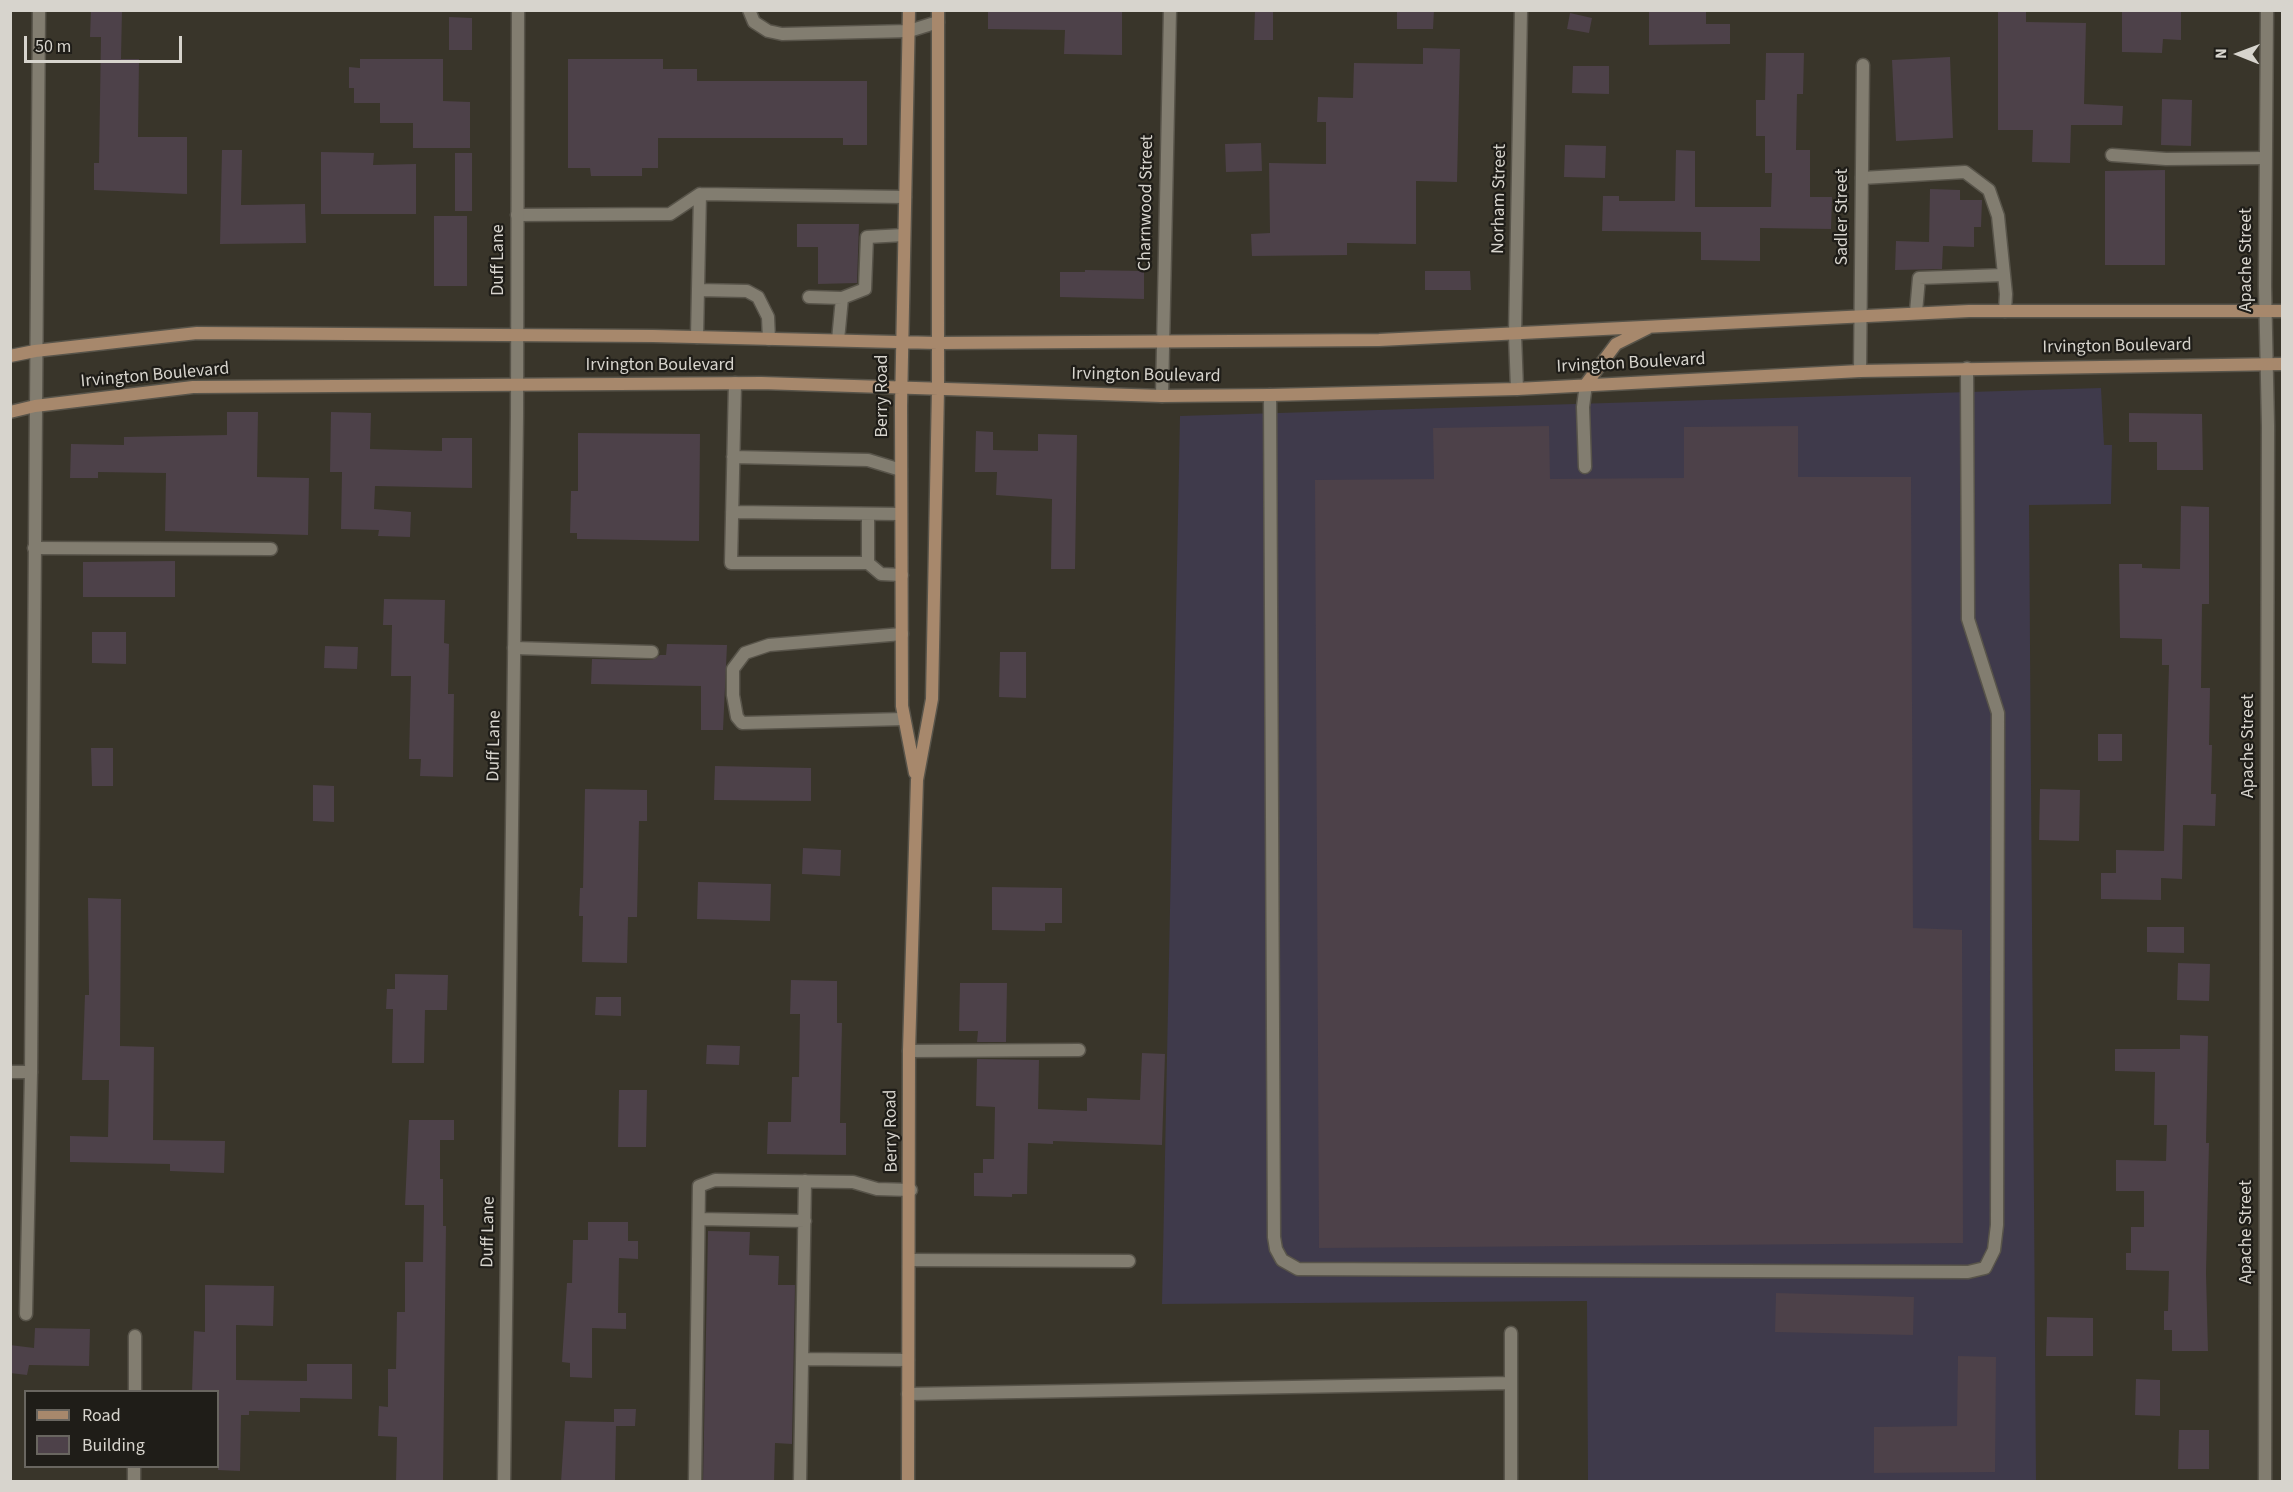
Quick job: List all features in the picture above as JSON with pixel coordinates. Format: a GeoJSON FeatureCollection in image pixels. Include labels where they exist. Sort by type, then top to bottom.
{"type":"FeatureCollection","features":[{"type":"Feature","properties":{"kind":"main road","name":"Berry Road"},"geometry":{"type":"LineString","coordinates":[[909,10],[901,388],[902,706],[917,780]]}},
{"type":"Feature","properties":{"kind":"main road","name":"Berry Road"},"geometry":{"type":"LineString","coordinates":[[908,1482],[911,1190],[909,1051],[917,780],[932,699],[938,389],[938,16]]}},
{"type":"Feature","properties":{"kind":"main road","name":"Irvington Boulevard"},"geometry":{"type":"LineString","coordinates":[[10,356],[35,351],[197,333],[517,334],[938,343],[1379,340],[1916,312],[2283,311]]}},
{"type":"Feature","properties":{"kind":"main road"},"geometry":{"type":"LineString","coordinates":[[1586,384],[1616,344],[1653,325]]}},
{"type":"Feature","properties":{"kind":"main road","name":"Irvington Boulevard"},"geometry":{"type":"LineString","coordinates":[[10,412],[35,406],[193,387],[735,383],[1162,396],[1270,395],[1517,389],[1860,371],[2283,364]]}},
{"type":"Feature","properties":{"kind":"street"},"geometry":{"type":"LineString","coordinates":[[26,1314],[31,1072],[39,10]]}},
{"type":"Feature","properties":{"kind":"street","name":"Duff Lane"},"geometry":{"type":"LineString","coordinates":[[504,1482],[517,384],[519,10]]}},
{"type":"Feature","properties":{"kind":"street"},"geometry":{"type":"LineString","coordinates":[[749,10],[754,22],[768,31],[782,34],[909,31],[938,16]]}},
{"type":"Feature","properties":{"kind":"street","name":"Charnwood Street"},"geometry":{"type":"LineString","coordinates":[[1162,396],[1170,10]]}},
{"type":"Feature","properties":{"kind":"street","name":"Norham Street"},"geometry":{"type":"LineString","coordinates":[[1517,389],[1515,334],[1521,10]]}},
{"type":"Feature","properties":{"kind":"street","name":"Apache Street"},"geometry":{"type":"LineString","coordinates":[[2265,1482],[2267,10]]}},
{"type":"Feature","properties":{"kind":"street","name":"Sadler Street"},"geometry":{"type":"LineString","coordinates":[[1860,371],[1863,65]]}},
{"type":"Feature","properties":{"kind":"street"},"geometry":{"type":"LineString","coordinates":[[2112,155],[2166,159],[2265,158]]}},
{"type":"Feature","properties":{"kind":"street"},"geometry":{"type":"LineString","coordinates":[[1862,178],[1965,172],[1989,190],[1998,216],[2005,311]]}},
{"type":"Feature","properties":{"kind":"street"},"geometry":{"type":"LineString","coordinates":[[697,337],[700,194]]}},
{"type":"Feature","properties":{"kind":"street"},"geometry":{"type":"LineString","coordinates":[[517,215],[670,213],[700,194],[905,197]]}},
{"type":"Feature","properties":{"kind":"street"},"geometry":{"type":"LineString","coordinates":[[809,297],[842,298],[865,289],[867,237],[904,235]]}},
{"type":"Feature","properties":{"kind":"street"},"geometry":{"type":"LineString","coordinates":[[1916,312],[1919,278],[2004,275]]}},
{"type":"Feature","properties":{"kind":"street"},"geometry":{"type":"LineString","coordinates":[[698,290],[747,291],[758,297],[768,317],[769,339]]}},
{"type":"Feature","properties":{"kind":"street"},"geometry":{"type":"LineString","coordinates":[[838,340],[842,298]]}},
{"type":"Feature","properties":{"kind":"street"},"geometry":{"type":"LineString","coordinates":[[1270,395],[1274,1225],[1276,1249],[1282,1260],[1298,1269],[1968,1272],[1985,1268],[1994,1250],[1997,1225],[1998,713],[1968,619],[1967,368]]}},
{"type":"Feature","properties":{"kind":"street"},"geometry":{"type":"LineString","coordinates":[[735,383],[732,562],[868,563],[881,574],[902,575]]}},
{"type":"Feature","properties":{"kind":"street"},"geometry":{"type":"LineString","coordinates":[[1585,467],[1583,407],[1586,384]]}},
{"type":"Feature","properties":{"kind":"street"},"geometry":{"type":"LineString","coordinates":[[733,457],[868,460],[901,470]]}},
{"type":"Feature","properties":{"kind":"street"},"geometry":{"type":"LineString","coordinates":[[732,512],[901,514]]}},
{"type":"Feature","properties":{"kind":"street"},"geometry":{"type":"LineString","coordinates":[[868,514],[868,563]]}},
{"type":"Feature","properties":{"kind":"street"},"geometry":{"type":"LineString","coordinates":[[34,548],[271,549]]}},
{"type":"Feature","properties":{"kind":"street"},"geometry":{"type":"LineString","coordinates":[[902,634],[769,645],[745,653],[734,669],[733,695],[737,717],[742,723],[904,719]]}},
{"type":"Feature","properties":{"kind":"street"},"geometry":{"type":"LineString","coordinates":[[514,648],[652,652]]}},
{"type":"Feature","properties":{"kind":"street"},"geometry":{"type":"LineString","coordinates":[[909,1051],[1079,1050]]}},
{"type":"Feature","properties":{"kind":"street"},"geometry":{"type":"LineString","coordinates":[[10,1072],[31,1072]]}},
{"type":"Feature","properties":{"kind":"street"},"geometry":{"type":"LineString","coordinates":[[695,1482],[699,1186],[715,1180],[805,1181],[853,1182],[877,1189],[911,1190]]}},
{"type":"Feature","properties":{"kind":"street"},"geometry":{"type":"LineString","coordinates":[[800,1482],[805,1181]]}},
{"type":"Feature","properties":{"kind":"street"},"geometry":{"type":"LineString","coordinates":[[699,1218],[805,1221]]}},
{"type":"Feature","properties":{"kind":"street"},"geometry":{"type":"LineString","coordinates":[[909,1260],[1129,1261]]}},
{"type":"Feature","properties":{"kind":"street"},"geometry":{"type":"LineString","coordinates":[[1511,1333],[1511,1482]]}},
{"type":"Feature","properties":{"kind":"street"},"geometry":{"type":"LineString","coordinates":[[135,1336],[135,1390]]}},
{"type":"Feature","properties":{"kind":"street"},"geometry":{"type":"LineString","coordinates":[[802,1359],[908,1360]]}},
{"type":"Feature","properties":{"kind":"street"},"geometry":{"type":"LineString","coordinates":[[908,1394],[1511,1383]]}},
{"type":"Feature","properties":{"kind":"shaded area"},"geometry":{"type":"Polygon","coordinates":[[[2101,388],[2104,445],[2112,445],[2111,504],[2029,505],[2036,1481],[1588,1481],[1587,1301],[1162,1304],[1180,416],[2101,388]]]}},
{"type":"Feature","properties":{"kind":"building"},"geometry":{"type":"Polygon","coordinates":[[[91,10],[122,10],[121,59],[139,59],[138,137],[187,137],[187,194],[94,190],[94,163],[99,163],[101,37],[90,37],[91,10]]]}},
{"type":"Feature","properties":{"kind":"building"},"geometry":{"type":"Polygon","coordinates":[[[988,10],[1122,10],[1122,55],[1064,54],[1065,30],[988,29],[988,10]]]}},
{"type":"Feature","properties":{"kind":"building"},"geometry":{"type":"Polygon","coordinates":[[[1255,10],[1273,10],[1273,40],[1254,40],[1255,10]]]}},
{"type":"Feature","properties":{"kind":"building"},"geometry":{"type":"Polygon","coordinates":[[[1397,10],[1434,10],[1433,29],[1397,29],[1397,10]]]}},
{"type":"Feature","properties":{"kind":"building"},"geometry":{"type":"Polygon","coordinates":[[[1649,10],[1706,10],[1706,24],[1730,24],[1730,44],[1649,45],[1649,10]]]}},
{"type":"Feature","properties":{"kind":"building"},"geometry":{"type":"Polygon","coordinates":[[[1998,10],[2026,10],[2026,22],[2086,23],[2084,104],[2123,106],[2122,125],[2071,125],[2070,163],[2032,162],[2033,130],[1998,130],[1998,10]]]}},
{"type":"Feature","properties":{"kind":"building"},"geometry":{"type":"Polygon","coordinates":[[[2122,10],[2181,10],[2181,40],[2163,39],[2162,53],[2122,52],[2122,10]]]}},
{"type":"Feature","properties":{"kind":"building"},"geometry":{"type":"Polygon","coordinates":[[[1570,13],[1592,18],[1589,33],[1567,29],[1570,13]]]}},
{"type":"Feature","properties":{"kind":"building"},"geometry":{"type":"Polygon","coordinates":[[[449,17],[472,18],[472,50],[449,50],[449,17]]]}},
{"type":"Feature","properties":{"kind":"building"},"geometry":{"type":"Polygon","coordinates":[[[1423,48],[1460,49],[1457,182],[1416,181],[1416,244],[1347,243],[1347,255],[1252,256],[1251,234],[1270,233],[1269,163],[1326,164],[1326,122],[1317,122],[1318,97],[1353,98],[1354,63],[1423,64],[1423,48]]]}},
{"type":"Feature","properties":{"kind":"building"},"geometry":{"type":"Polygon","coordinates":[[[1766,53],[1804,53],[1803,94],[1797,94],[1796,150],[1810,150],[1810,197],[1832,197],[1831,229],[1760,228],[1760,261],[1701,260],[1701,232],[1602,231],[1603,196],[1619,196],[1619,201],[1675,201],[1676,150],[1695,151],[1695,207],[1771,207],[1772,173],[1765,173],[1765,136],[1756,136],[1756,100],[1765,100],[1766,53]]]}},
{"type":"Feature","properties":{"kind":"building"},"geometry":{"type":"Polygon","coordinates":[[[1950,57],[1953,138],[1896,141],[1892,60],[1950,57]]]}},
{"type":"Feature","properties":{"kind":"building"},"geometry":{"type":"Polygon","coordinates":[[[360,59],[443,59],[443,101],[470,102],[470,148],[413,148],[413,123],[380,123],[380,103],[354,103],[354,88],[349,88],[349,67],[360,68],[360,59]]]}},
{"type":"Feature","properties":{"kind":"building"},"geometry":{"type":"Polygon","coordinates":[[[568,59],[663,59],[663,69],[697,69],[697,81],[867,81],[867,145],[843,145],[843,138],[658,138],[658,168],[642,168],[642,176],[591,176],[590,168],[568,168],[568,59]]]}},
{"type":"Feature","properties":{"kind":"building"},"geometry":{"type":"Polygon","coordinates":[[[1573,66],[1609,66],[1609,94],[1572,93],[1573,66]]]}},
{"type":"Feature","properties":{"kind":"building"},"geometry":{"type":"Polygon","coordinates":[[[2162,99],[2192,100],[2191,146],[2161,145],[2162,99]]]}},
{"type":"Feature","properties":{"kind":"building"},"geometry":{"type":"Polygon","coordinates":[[[1261,143],[1262,171],[1226,172],[1225,144],[1261,143]]]}},
{"type":"Feature","properties":{"kind":"building"},"geometry":{"type":"Polygon","coordinates":[[[1565,145],[1606,146],[1605,178],[1564,177],[1565,145]]]}},
{"type":"Feature","properties":{"kind":"building"},"geometry":{"type":"Polygon","coordinates":[[[222,150],[242,150],[241,205],[305,204],[306,243],[220,244],[222,150]]]}},
{"type":"Feature","properties":{"kind":"building"},"geometry":{"type":"Polygon","coordinates":[[[321,152],[374,153],[373,165],[416,164],[416,214],[321,214],[321,152]]]}},
{"type":"Feature","properties":{"kind":"building"},"geometry":{"type":"Polygon","coordinates":[[[455,153],[472,153],[472,211],[455,211],[455,153]]]}},
{"type":"Feature","properties":{"kind":"building"},"geometry":{"type":"Polygon","coordinates":[[[2165,170],[2165,265],[2105,265],[2105,171],[2165,170]]]}},
{"type":"Feature","properties":{"kind":"building"},"geometry":{"type":"Polygon","coordinates":[[[1930,189],[1960,190],[1960,200],[1982,200],[1981,227],[1974,227],[1974,247],[1943,246],[1942,269],[1895,270],[1896,241],[1929,242],[1930,189]]]}},
{"type":"Feature","properties":{"kind":"building"},"geometry":{"type":"Polygon","coordinates":[[[434,216],[467,216],[467,286],[434,286],[434,216]]]}},
{"type":"Feature","properties":{"kind":"building"},"geometry":{"type":"Polygon","coordinates":[[[797,224],[859,224],[857,283],[818,284],[818,247],[797,247],[797,224]]]}},
{"type":"Feature","properties":{"kind":"building"},"geometry":{"type":"Polygon","coordinates":[[[1085,270],[1144,271],[1144,299],[1060,297],[1060,272],[1085,272],[1085,270]]]}},
{"type":"Feature","properties":{"kind":"building"},"geometry":{"type":"Polygon","coordinates":[[[1425,271],[1470,271],[1471,290],[1425,290],[1425,271]]]}},
{"type":"Feature","properties":{"kind":"building"},"geometry":{"type":"Polygon","coordinates":[[[227,412],[258,412],[257,477],[309,478],[308,535],[165,531],[166,473],[98,472],[98,478],[70,478],[71,444],[124,445],[124,437],[227,435],[227,412]]]}},
{"type":"Feature","properties":{"kind":"building"},"geometry":{"type":"Polygon","coordinates":[[[331,412],[371,413],[370,449],[442,451],[442,438],[472,438],[472,488],[375,486],[374,509],[411,512],[410,537],[378,536],[379,530],[341,529],[342,472],[330,472],[331,412]]]}},
{"type":"Feature","properties":{"kind":"building"},"geometry":{"type":"Polygon","coordinates":[[[2129,413],[2202,414],[2203,470],[2157,470],[2157,442],[2129,442],[2129,413]]]}},
{"type":"Feature","properties":{"kind":"building"},"geometry":{"type":"Polygon","coordinates":[[[1549,426],[1550,479],[1684,478],[1684,427],[1798,426],[1798,477],[1911,477],[1913,928],[1962,930],[1963,1243],[1319,1248],[1315,480],[1434,479],[1433,428],[1549,426]]]}},
{"type":"Feature","properties":{"kind":"building"},"geometry":{"type":"Polygon","coordinates":[[[976,431],[993,432],[993,450],[1038,451],[1038,434],[1077,435],[1075,569],[1051,569],[1052,499],[996,495],[997,472],[975,472],[976,431]]]}},
{"type":"Feature","properties":{"kind":"building"},"geometry":{"type":"Polygon","coordinates":[[[578,433],[700,434],[699,541],[577,539],[577,533],[570,533],[571,491],[578,491],[578,433]]]}},
{"type":"Feature","properties":{"kind":"building"},"geometry":{"type":"Polygon","coordinates":[[[2181,506],[2209,507],[2209,604],[2202,604],[2201,688],[2210,688],[2209,745],[2212,745],[2211,794],[2216,794],[2215,826],[2183,825],[2182,879],[2161,878],[2161,900],[2101,899],[2101,873],[2116,873],[2116,850],[2164,851],[2169,665],[2162,665],[2162,639],[2120,638],[2119,564],[2142,564],[2142,568],[2180,569],[2181,506]]]}},
{"type":"Feature","properties":{"kind":"building"},"geometry":{"type":"Polygon","coordinates":[[[175,561],[175,597],[83,597],[83,562],[175,561]]]}},
{"type":"Feature","properties":{"kind":"building"},"geometry":{"type":"Polygon","coordinates":[[[384,599],[445,600],[444,643],[449,644],[448,694],[454,694],[453,777],[420,776],[421,759],[409,759],[411,676],[391,676],[392,625],[383,625],[384,599]]]}},
{"type":"Feature","properties":{"kind":"building"},"geometry":{"type":"Polygon","coordinates":[[[92,632],[126,632],[126,664],[92,663],[92,632]]]}},
{"type":"Feature","properties":{"kind":"building"},"geometry":{"type":"Polygon","coordinates":[[[667,644],[727,645],[723,730],[701,730],[701,686],[591,684],[592,659],[652,660],[660,655],[666,655],[667,644]]]}},
{"type":"Feature","properties":{"kind":"building"},"geometry":{"type":"Polygon","coordinates":[[[325,646],[358,647],[357,669],[324,668],[325,646]]]}},
{"type":"Feature","properties":{"kind":"building"},"geometry":{"type":"Polygon","coordinates":[[[1000,652],[1026,652],[1026,698],[999,697],[1000,652]]]}},
{"type":"Feature","properties":{"kind":"building"},"geometry":{"type":"Polygon","coordinates":[[[2098,734],[2122,734],[2122,761],[2098,761],[2098,734]]]}},
{"type":"Feature","properties":{"kind":"building"},"geometry":{"type":"Polygon","coordinates":[[[91,748],[113,748],[113,786],[92,786],[91,748]]]}},
{"type":"Feature","properties":{"kind":"building"},"geometry":{"type":"Polygon","coordinates":[[[715,766],[811,768],[811,801],[714,800],[715,766]]]}},
{"type":"Feature","properties":{"kind":"building"},"geometry":{"type":"Polygon","coordinates":[[[313,785],[334,786],[334,822],[313,821],[313,785]]]}},
{"type":"Feature","properties":{"kind":"building"},"geometry":{"type":"Polygon","coordinates":[[[585,789],[647,790],[647,821],[639,821],[637,917],[628,917],[627,963],[582,962],[583,916],[579,916],[580,888],[583,888],[585,789]]]}},
{"type":"Feature","properties":{"kind":"building"},"geometry":{"type":"Polygon","coordinates":[[[2040,789],[2080,790],[2079,841],[2039,840],[2040,789]]]}},
{"type":"Feature","properties":{"kind":"building"},"geometry":{"type":"Polygon","coordinates":[[[803,848],[841,850],[840,876],[802,874],[803,848]]]}},
{"type":"Feature","properties":{"kind":"building"},"geometry":{"type":"Polygon","coordinates":[[[698,882],[771,884],[770,921],[697,919],[698,882]]]}},
{"type":"Feature","properties":{"kind":"building"},"geometry":{"type":"Polygon","coordinates":[[[992,887],[1062,888],[1062,923],[1045,923],[1045,931],[992,930],[992,887]]]}},
{"type":"Feature","properties":{"kind":"building"},"geometry":{"type":"Polygon","coordinates":[[[88,898],[121,899],[120,1046],[154,1047],[153,1140],[225,1141],[224,1173],[170,1171],[170,1164],[70,1162],[70,1136],[108,1137],[109,1080],[82,1080],[85,995],[89,995],[88,898]]]}},
{"type":"Feature","properties":{"kind":"building"},"geometry":{"type":"Polygon","coordinates":[[[2147,927],[2184,927],[2184,953],[2147,952],[2147,927]]]}},
{"type":"Feature","properties":{"kind":"building"},"geometry":{"type":"Polygon","coordinates":[[[2178,963],[2210,964],[2209,1001],[2177,1000],[2178,963]]]}},
{"type":"Feature","properties":{"kind":"building"},"geometry":{"type":"Polygon","coordinates":[[[395,974],[448,975],[447,1010],[425,1010],[424,1063],[392,1063],[393,1009],[386,1009],[387,989],[395,989],[395,974]]]}},
{"type":"Feature","properties":{"kind":"building"},"geometry":{"type":"Polygon","coordinates":[[[791,980],[837,981],[837,1023],[842,1023],[840,1123],[846,1123],[846,1155],[767,1154],[768,1122],[791,1122],[792,1077],[799,1077],[800,1014],[790,1014],[791,980]]]}},
{"type":"Feature","properties":{"kind":"building"},"geometry":{"type":"Polygon","coordinates":[[[960,983],[1007,983],[1006,1042],[977,1042],[978,1031],[959,1031],[960,983]]]}},
{"type":"Feature","properties":{"kind":"building"},"geometry":{"type":"Polygon","coordinates":[[[596,997],[621,997],[621,1016],[595,1015],[596,997]]]}},
{"type":"Feature","properties":{"kind":"building"},"geometry":{"type":"Polygon","coordinates":[[[2180,1035],[2208,1036],[2206,1143],[2209,1143],[2206,1273],[2208,1351],[2172,1351],[2172,1330],[2164,1330],[2164,1311],[2168,1311],[2169,1271],[2126,1270],[2126,1253],[2131,1253],[2131,1227],[2144,1227],[2144,1191],[2116,1191],[2116,1160],[2166,1161],[2167,1125],[2154,1125],[2155,1072],[2115,1071],[2115,1049],[2180,1049],[2180,1035]]]}},
{"type":"Feature","properties":{"kind":"building"},"geometry":{"type":"Polygon","coordinates":[[[707,1045],[740,1046],[739,1065],[706,1064],[707,1045]]]}},
{"type":"Feature","properties":{"kind":"building"},"geometry":{"type":"Polygon","coordinates":[[[1142,1053],[1165,1054],[1162,1145],[1053,1141],[1053,1144],[1028,1143],[1027,1194],[1012,1194],[1012,1197],[974,1196],[974,1173],[983,1173],[983,1159],[994,1159],[995,1107],[976,1106],[977,1059],[1039,1060],[1038,1109],[1087,1111],[1087,1098],[1140,1100],[1142,1053]]]}},
{"type":"Feature","properties":{"kind":"building"},"geometry":{"type":"Polygon","coordinates":[[[619,1090],[647,1090],[646,1147],[618,1147],[619,1090]]]}},
{"type":"Feature","properties":{"kind":"building"},"geometry":{"type":"Polygon","coordinates":[[[409,1120],[454,1120],[454,1140],[440,1140],[443,1226],[446,1226],[443,1482],[396,1482],[397,1437],[378,1436],[379,1406],[388,1407],[388,1369],[396,1369],[397,1312],[405,1312],[405,1262],[423,1262],[424,1205],[405,1205],[409,1120]]]}},
{"type":"Feature","properties":{"kind":"building"},"geometry":{"type":"Polygon","coordinates":[[[588,1222],[628,1222],[628,1241],[638,1241],[638,1259],[619,1258],[618,1313],[626,1313],[626,1329],[592,1328],[592,1378],[570,1377],[570,1363],[562,1362],[567,1283],[572,1283],[573,1240],[588,1240],[588,1222]]]}},
{"type":"Feature","properties":{"kind":"building"},"geometry":{"type":"Polygon","coordinates":[[[708,1231],[750,1232],[749,1255],[779,1256],[778,1285],[795,1285],[792,1444],[775,1443],[774,1482],[703,1482],[708,1231]]]}},
{"type":"Feature","properties":{"kind":"building"},"geometry":{"type":"Polygon","coordinates":[[[205,1285],[274,1286],[273,1326],[236,1325],[236,1380],[307,1381],[307,1364],[352,1364],[352,1399],[300,1398],[300,1412],[249,1411],[249,1415],[241,1415],[240,1471],[218,1470],[219,1390],[192,1390],[194,1331],[205,1332],[205,1285]]]}},
{"type":"Feature","properties":{"kind":"building"},"geometry":{"type":"Polygon","coordinates":[[[1776,1293],[1914,1297],[1913,1335],[1775,1332],[1776,1293]]]}},
{"type":"Feature","properties":{"kind":"building"},"geometry":{"type":"Polygon","coordinates":[[[2047,1317],[2093,1318],[2093,1356],[2046,1356],[2047,1317]]]}},
{"type":"Feature","properties":{"kind":"building"},"geometry":{"type":"Polygon","coordinates":[[[35,1328],[90,1329],[89,1366],[29,1365],[27,1375],[10,1373],[10,1345],[34,1348],[35,1328]]]}},
{"type":"Feature","properties":{"kind":"building"},"geometry":{"type":"Polygon","coordinates":[[[1958,1356],[1996,1357],[1995,1472],[1874,1473],[1874,1427],[1957,1426],[1958,1356]]]}},
{"type":"Feature","properties":{"kind":"building"},"geometry":{"type":"Polygon","coordinates":[[[2136,1379],[2160,1380],[2160,1416],[2135,1415],[2136,1379]]]}},
{"type":"Feature","properties":{"kind":"building"},"geometry":{"type":"Polygon","coordinates":[[[614,1409],[636,1409],[635,1426],[616,1426],[615,1482],[561,1482],[565,1421],[614,1422],[614,1409]]]}},
{"type":"Feature","properties":{"kind":"building"},"geometry":{"type":"Polygon","coordinates":[[[2179,1430],[2209,1430],[2209,1469],[2178,1469],[2179,1430]]]}}]}
